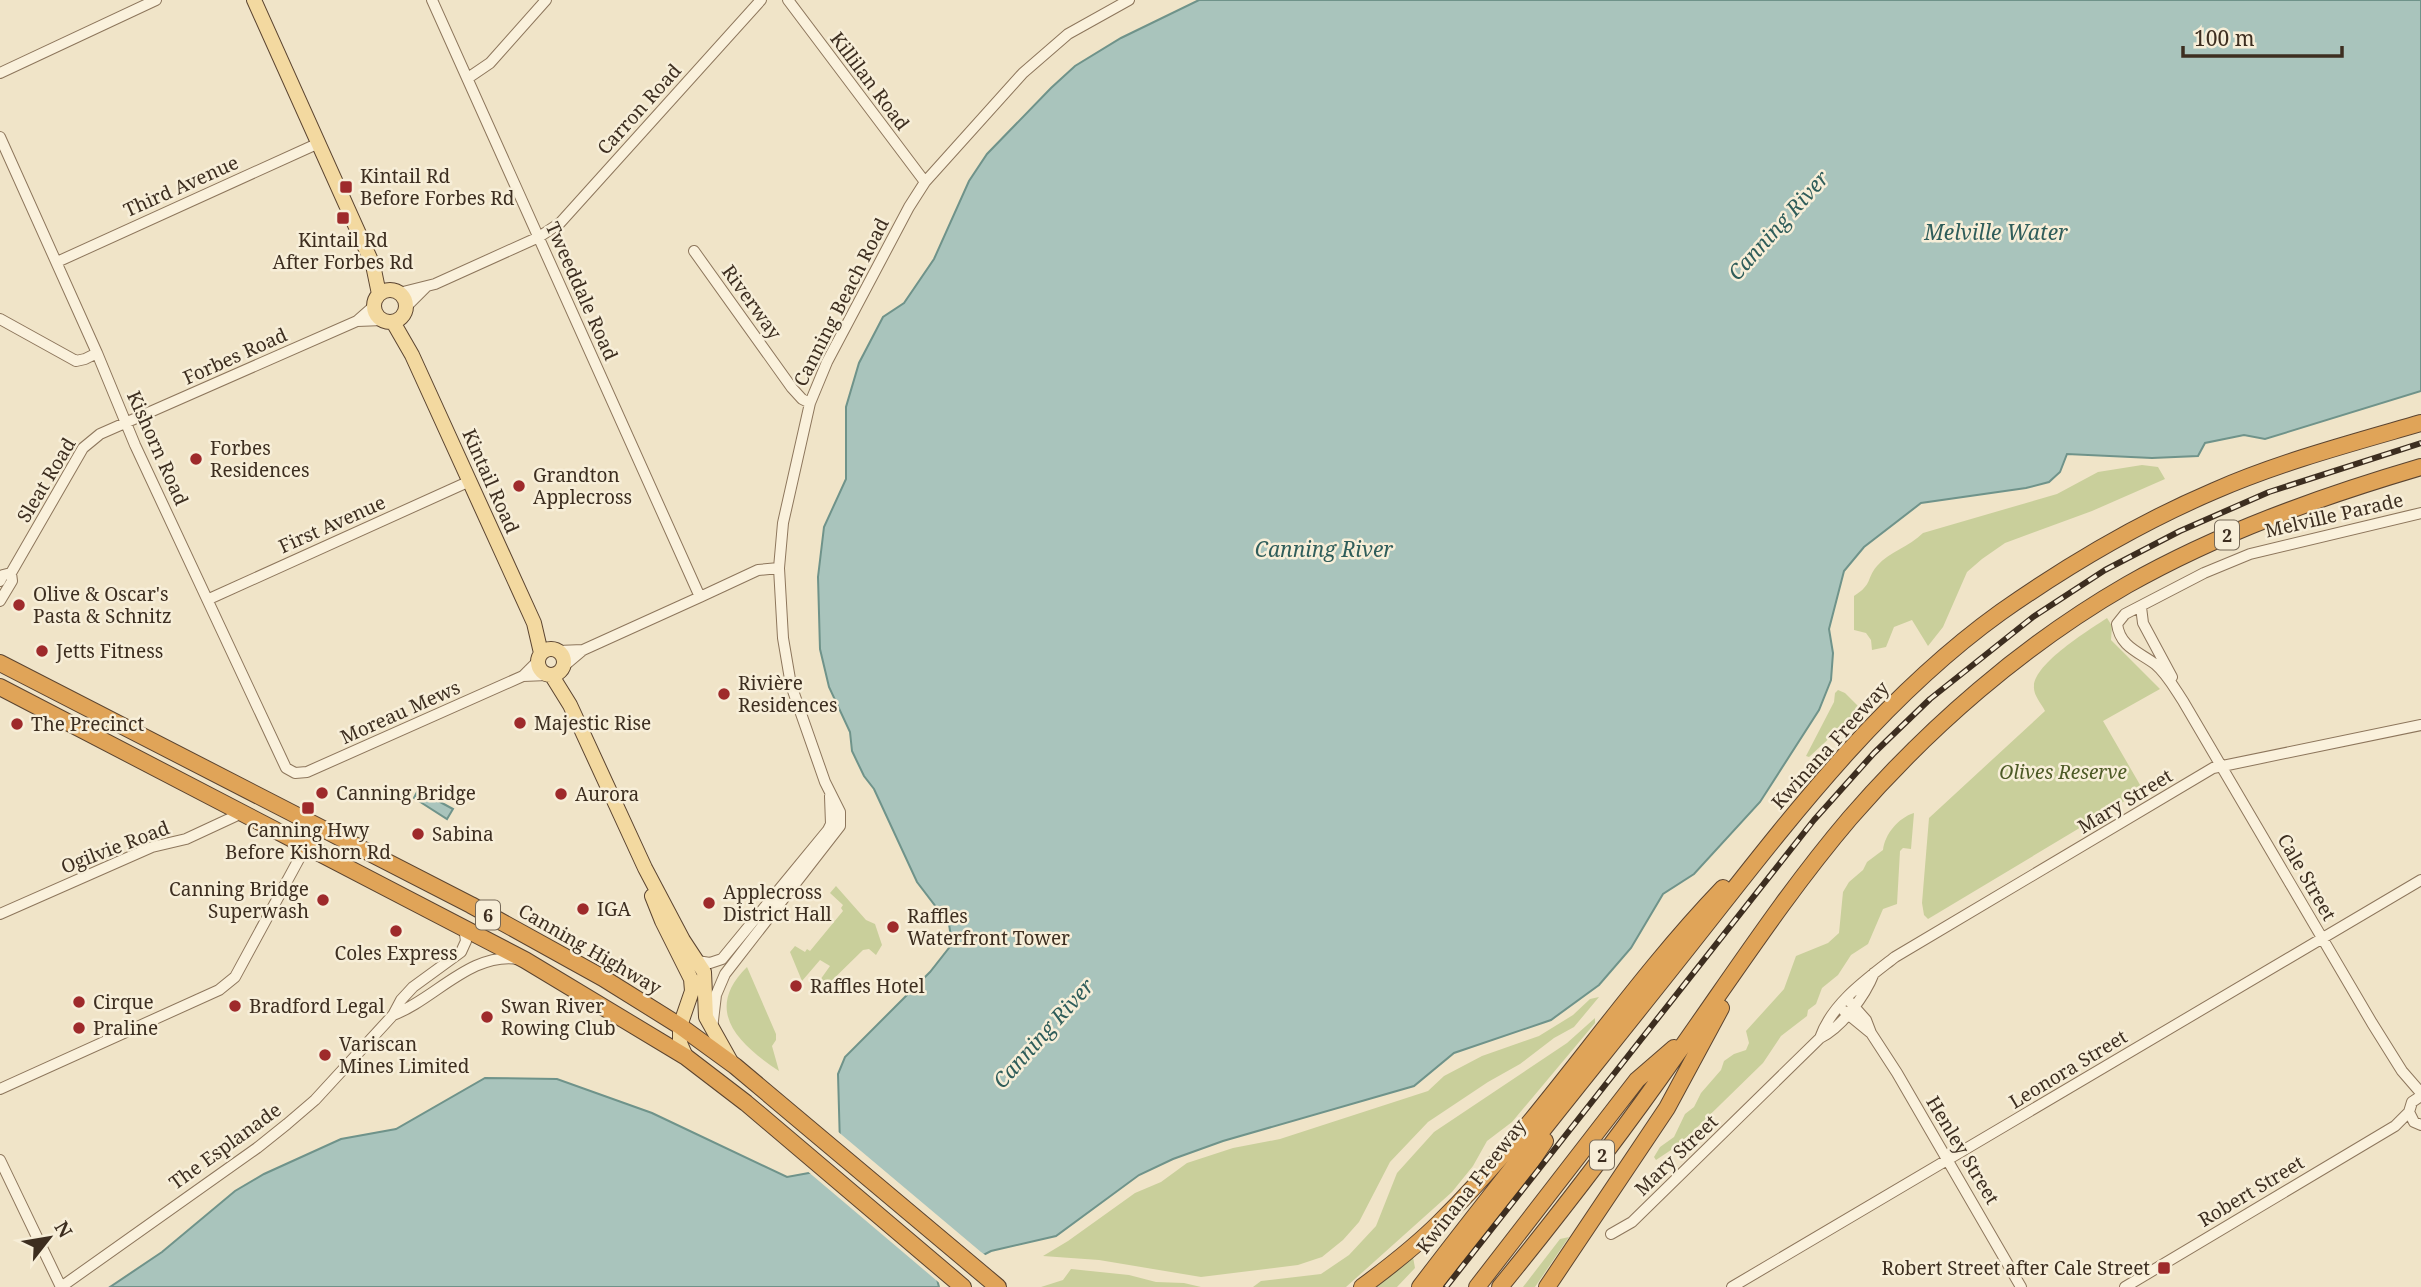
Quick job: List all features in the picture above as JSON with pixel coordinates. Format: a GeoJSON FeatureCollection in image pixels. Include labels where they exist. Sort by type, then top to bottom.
{"type":"FeatureCollection","features":[{"type":"Feature","properties":{"kind":"highway","name":"Kwinana Freeway"},"geometry":{"type":"LineString","coordinates":[[1420,1287],[1606,1049],[1807,800],[1886,711],[1932,668],[2000,613],[2072,565],[2145,524],[2216,490],[2262,472],[2421,423]]}},
{"type":"Feature","properties":{"kind":"highway","name":"2"},"geometry":{"type":"LineString","coordinates":[[1500,1287],[1620,1132],[1826,847],[1893,771],[1984,686],[2048,636],[2126,586],[2231,533],[2327,496],[2421,467]]}},
{"type":"Feature","properties":{"kind":"highway","name":"Canning Highway"},"geometry":{"type":"LineString","coordinates":[[0,663],[471,905],[603,978],[680,1026],[734,1066],[998,1285]]}},
{"type":"Feature","properties":{"kind":"highway","name":"6"},"geometry":{"type":"LineString","coordinates":[[0,687],[464,927],[525,960],[686,1057],[806,1152],[963,1287]]}},
{"type":"Feature","properties":{"kind":"highway"},"geometry":{"type":"LineString","coordinates":[[1362,1287],[1413,1247],[1461,1201],[1528,1124],[1685,928],[1807,800]]}},
{"type":"Feature","properties":{"kind":"highway"},"geometry":{"type":"LineString","coordinates":[[1547,1287],[1667,1108],[1752,950]]}},
{"type":"Feature","properties":{"kind":"highway"},"geometry":{"type":"LineString","coordinates":[[1477,1287],[1637,1080],[1696,1027]]}},
{"type":"Feature","properties":{"kind":"highway"},"geometry":{"type":"LineString","coordinates":[[1435,1287],[1521,1177],[1606,1049]]}},
{"type":"Feature","properties":{"kind":"main road","name":"Kintail Road"},"geometry":{"type":"LineString","coordinates":[[254,0],[373,265],[397,308],[412,355],[548,653]]}},
{"type":"Feature","properties":{"kind":"main road","name":"Kintail Road"},"geometry":{"type":"LineString","coordinates":[[373,265],[377,300]]}},
{"type":"Feature","properties":{"kind":"main road"},"geometry":{"type":"LineString","coordinates":[[387,290],[397,308],[376,314],[377,300],[387,290]]}},
{"type":"Feature","properties":{"kind":"main road"},"geometry":{"type":"LineString","coordinates":[[548,653],[564,657],[556,672],[540,670],[548,653]]}},
{"type":"Feature","properties":{"kind":"main road"},"geometry":{"type":"LineString","coordinates":[[556,672],[645,868],[705,977],[705,1010],[712,1029],[734,1066]]}},
{"type":"Feature","properties":{"kind":"main road"},"geometry":{"type":"LineString","coordinates":[[645,868],[662,921],[691,979],[692,990],[680,1026],[680,1043],[686,1057]]}},
{"type":"Feature","properties":{"kind":"street"},"geometry":{"type":"LineString","coordinates":[[0,72],[156,0]]}},
{"type":"Feature","properties":{"kind":"street","name":"Tweeddale Road"},"geometry":{"type":"LineString","coordinates":[[432,0],[700,597]]}},
{"type":"Feature","properties":{"kind":"street"},"geometry":{"type":"LineString","coordinates":[[468,78],[490,63],[546,0]]}},
{"type":"Feature","properties":{"kind":"street","name":"Carron Road"},"geometry":{"type":"LineString","coordinates":[[539,237],[560,223],[761,0]]}},
{"type":"Feature","properties":{"kind":"street","name":"Killilan Road"},"geometry":{"type":"LineString","coordinates":[[788,0],[925,182]]}},
{"type":"Feature","properties":{"kind":"street","name":"Canning Beach Road"},"geometry":{"type":"LineString","coordinates":[[712,1029],[716,995],[725,974],[840,826],[840,812],[830,793],[791,685],[783,638],[779,568],[783,523],[810,403],[827,362],[909,206],[925,182],[1023,73],[1068,34],[1129,0]]}},
{"type":"Feature","properties":{"kind":"street","name":"Kishorn Road"},"geometry":{"type":"LineString","coordinates":[[0,137],[127,423],[283,764],[290,771]]}},
{"type":"Feature","properties":{"kind":"street","name":"Third Avenue"},"geometry":{"type":"LineString","coordinates":[[57,262],[319,143]]}},
{"type":"Feature","properties":{"kind":"street","name":"Forbes Road"},"geometry":{"type":"LineString","coordinates":[[127,423],[357,321],[397,308],[426,287],[539,237]]}},
{"type":"Feature","properties":{"kind":"street","name":"Riverway"},"geometry":{"type":"LineString","coordinates":[[694,251],[792,388],[810,403]]}},
{"type":"Feature","properties":{"kind":"street","name":"Forbes Road"},"geometry":{"type":"LineString","coordinates":[[357,321],[377,300]]}},
{"type":"Feature","properties":{"kind":"street"},"geometry":{"type":"LineString","coordinates":[[0,319],[76,360],[86,359],[97,353]]}},
{"type":"Feature","properties":{"kind":"street","name":"Sleat Road"},"geometry":{"type":"LineString","coordinates":[[0,581],[10,573],[83,448],[100,434],[127,423]]}},
{"type":"Feature","properties":{"kind":"street","name":"First Avenue"},"geometry":{"type":"LineString","coordinates":[[209,599],[470,481]]}},
{"type":"Feature","properties":{"kind":"street","name":"Melville Parade"},"geometry":{"type":"LineString","coordinates":[[2141,607],[2204,573],[2250,554],[2421,513]]}},
{"type":"Feature","properties":{"kind":"street"},"geometry":{"type":"LineString","coordinates":[[556,672],[583,650],[758,570],[779,568]]}},
{"type":"Feature","properties":{"kind":"street","name":"Sleat Road"},"geometry":{"type":"LineString","coordinates":[[0,601],[12,581],[10,573]]}},
{"type":"Feature","properties":{"kind":"street","name":"Cale Street"},"geometry":{"type":"LineString","coordinates":[[2183,701],[2156,665],[2131,648],[2119,634],[2117,624],[2125,614],[2141,607],[2143,623],[2183,701],[2402,1071],[2416,1101],[2410,1117],[2419,1125]]}},
{"type":"Feature","properties":{"kind":"street"},"geometry":{"type":"LineString","coordinates":[[548,653],[583,650]]}},
{"type":"Feature","properties":{"kind":"street","name":"Moreau Mews"},"geometry":{"type":"LineString","coordinates":[[523,676],[548,653]]}},
{"type":"Feature","properties":{"kind":"street","name":"Moreau Mews"},"geometry":{"type":"LineString","coordinates":[[290,771],[300,774],[307,772],[523,676],[556,672]]}},
{"type":"Feature","properties":{"kind":"street","name":"Mary Street"},"geometry":{"type":"LineString","coordinates":[[1611,1234],[1632,1222],[1820,1038],[1830,1033],[1847,1007],[1869,987],[1874,973],[1916,944],[2213,768],[2421,724]]}},
{"type":"Feature","properties":{"kind":"street","name":"Canning Beach Road"},"geometry":{"type":"LineString","coordinates":[[697,961],[710,963],[722,959],[822,837],[831,824],[830,793]]}},
{"type":"Feature","properties":{"kind":"street","name":"Ogilvie Road"},"geometry":{"type":"LineString","coordinates":[[0,914],[152,847],[186,839],[242,813]]}},
{"type":"Feature","properties":{"kind":"street"},"geometry":{"type":"LineString","coordinates":[[0,1089],[228,984],[235,977],[306,846]]}},
{"type":"Feature","properties":{"kind":"street","name":"Leonora Street"},"geometry":{"type":"LineString","coordinates":[[1732,1287],[2421,880]]}},
{"type":"Feature","properties":{"kind":"street","name":"The Esplanade"},"geometry":{"type":"LineString","coordinates":[[61,1287],[257,1148],[315,1100],[393,1015],[401,1000],[413,987],[461,952],[466,941],[464,927]]}},
{"type":"Feature","properties":{"kind":"street","name":"The Esplanade"},"geometry":{"type":"LineString","coordinates":[[393,1015],[409,1009],[451,980],[480,965],[503,958],[525,960]]}},
{"type":"Feature","properties":{"kind":"street","name":"Henley Street"},"geometry":{"type":"LineString","coordinates":[[1847,1007],[1870,1026],[1871,1033],[2021,1287]]}},
{"type":"Feature","properties":{"kind":"street","name":"Robert Street"},"geometry":{"type":"LineString","coordinates":[[2124,1287],[2395,1126],[2416,1101]]}},
{"type":"Feature","properties":{"kind":"street","name":"Robert Street"},"geometry":{"type":"LineString","coordinates":[[2395,1126],[2419,1125]]}},
{"type":"Feature","properties":{"kind":"street"},"geometry":{"type":"LineString","coordinates":[[1,1166],[61,1287]]}},
{"type":"Feature","properties":{"kind":"green space"},"geometry":{"type":"Polygon","coordinates":[[[2142,465],[2158,467],[2165,479],[2092,511],[2005,543],[1982,559],[1967,572],[1943,627],[1928,646],[1912,620],[1894,627],[1886,647],[1872,650],[1871,640],[1866,633],[1854,630],[1854,596],[1867,585],[1882,561],[1923,533],[2057,494],[2098,472],[2142,465]]]}},
{"type":"Feature","properties":{"kind":"green space","name":"Olives Reserve"},"geometry":{"type":"Polygon","coordinates":[[[2107,618],[2112,626],[2111,640],[2160,689],[2103,721],[2143,790],[1928,919],[1924,915],[1922,903],[1929,818],[2045,711],[2034,686],[2043,667],[2064,648],[2107,618]]]}},
{"type":"Feature","properties":{"kind":"green space"},"geometry":{"type":"Polygon","coordinates":[[[1838,690],[1845,693],[1861,709],[1809,757],[1806,756],[1834,702],[1838,690]]]}},
{"type":"Feature","properties":{"kind":"green space"},"geometry":{"type":"Polygon","coordinates":[[[1914,813],[1911,849],[1903,848],[1900,851],[1897,904],[1883,909],[1868,944],[1851,955],[1838,975],[1822,988],[1816,1004],[1808,1010],[1807,1016],[1781,1036],[1763,1063],[1680,1144],[1656,1160],[1654,1157],[1660,1147],[1674,1137],[1685,1114],[1694,1107],[1701,1093],[1721,1070],[1724,1061],[1746,1050],[1749,1043],[1746,1031],[1784,989],[1796,956],[1828,943],[1839,933],[1843,892],[1849,882],[1863,870],[1867,862],[1883,850],[1893,827],[1914,813]]]}},
{"type":"Feature","properties":{"kind":"green space"},"geometry":{"type":"Polygon","coordinates":[[[836,886],[866,920],[875,924],[882,945],[876,955],[869,949],[863,950],[816,996],[813,990],[830,966],[820,960],[802,981],[790,952],[795,946],[805,952],[807,949],[810,951],[843,911],[843,905],[830,893],[836,886]]]}},
{"type":"Feature","properties":{"kind":"green space"},"geometry":{"type":"Polygon","coordinates":[[[747,967],[776,1034],[772,1046],[779,1071],[751,1050],[731,1026],[727,1012],[728,998],[734,983],[747,967]]]}},
{"type":"Feature","properties":{"kind":"green space"},"geometry":{"type":"Polygon","coordinates":[[[1599,997],[1574,1027],[1428,1122],[1390,1162],[1359,1222],[1322,1257],[1298,1265],[1201,1277],[1099,1260],[1043,1256],[1135,1193],[1161,1182],[1187,1163],[1233,1148],[1280,1139],[1428,1091],[1444,1076],[1482,1056],[1539,1036],[1573,1015],[1590,999],[1599,997]]]}},
{"type":"Feature","properties":{"kind":"green space"},"geometry":{"type":"Polygon","coordinates":[[[1595,1018],[1595,1023],[1512,1122],[1487,1141],[1473,1166],[1452,1192],[1346,1287],[1253,1287],[1261,1281],[1321,1274],[1349,1255],[1376,1226],[1397,1173],[1434,1132],[1567,1043],[1595,1018]]]}},
{"type":"Feature","properties":{"kind":"green space"},"geometry":{"type":"Polygon","coordinates":[[[1569,1237],[1535,1287],[1523,1287],[1560,1239],[1569,1237]]]}},
{"type":"Feature","properties":{"kind":"green space"},"geometry":{"type":"Polygon","coordinates":[[[1413,1257],[1415,1268],[1397,1287],[1376,1287],[1413,1257]]]}},
{"type":"Feature","properties":{"kind":"green space"},"geometry":{"type":"Polygon","coordinates":[[[1071,1269],[1201,1287],[1041,1287],[1063,1280],[1071,1269]]]}},
{"type":"Feature","properties":{"kind":"water","name":"Canning River"},"geometry":{"type":"Polygon","coordinates":[[[1199,0],[2421,0],[2421,391],[2265,439],[2244,435],[2205,443],[2198,456],[2152,458],[2067,454],[2060,472],[2049,482],[2026,488],[1921,503],[1864,547],[1844,571],[1829,629],[1833,653],[1831,680],[1819,710],[1760,802],[1694,874],[1663,894],[1631,948],[1599,985],[1551,1020],[1454,1053],[1414,1086],[1223,1141],[1173,1159],[1139,1175],[1056,1236],[991,1251],[937,1279],[939,1287],[110,1287],[162,1252],[235,1191],[264,1174],[341,1139],[396,1129],[485,1078],[557,1079],[652,1113],[787,1177],[825,1170],[840,1145],[838,1074],[845,1057],[930,972],[952,944],[949,924],[917,882],[874,789],[864,776],[852,751],[850,732],[829,687],[820,649],[818,577],[824,527],[846,479],[846,407],[859,363],[883,317],[904,303],[934,259],[969,181],[987,154],[1075,66],[1121,38],[1199,0]]]}},
{"type":"Feature","properties":{"kind":"water"},"geometry":{"type":"Polygon","coordinates":[[[418,790],[453,809],[447,819],[414,798],[418,790]]]}},
{"type":"Feature","properties":{"kind":"pier"},"geometry":{"type":"Polygon","coordinates":[[[836,1130],[988,1257],[941,1281],[943,1286],[806,1170],[823,1167],[837,1144],[836,1130]]]}},
{"type":"Feature","properties":{"kind":"railway"},"geometry":{"type":"LineString","coordinates":[[1446,1287],[1814,820],[1874,753],[1930,699],[2033,617],[2105,570],[2180,531],[2269,492],[2421,443]]}},
{"type":"Feature","properties":{"kind":"place","name":"Kintail Rd Before Forbes Rd"},"geometry":{"type":"Point","coordinates":[346,187]}},
{"type":"Feature","properties":{"kind":"place","name":"Kintail Rd After Forbes Rd"},"geometry":{"type":"Point","coordinates":[343,218]}},
{"type":"Feature","properties":{"kind":"place","name":"Forbes Residences"},"geometry":{"type":"Point","coordinates":[196,459]}},
{"type":"Feature","properties":{"kind":"place","name":"Grandton Applecross"},"geometry":{"type":"Point","coordinates":[519,486]}},
{"type":"Feature","properties":{"kind":"place","name":"Olive & Oscar's Pasta & Schnitz"},"geometry":{"type":"Point","coordinates":[19,605]}},
{"type":"Feature","properties":{"kind":"place","name":"Jetts Fitness"},"geometry":{"type":"Point","coordinates":[42,651]}},
{"type":"Feature","properties":{"kind":"place","name":"Rivière Residences"},"geometry":{"type":"Point","coordinates":[724,694]}},
{"type":"Feature","properties":{"kind":"place","name":"Majestic Rise"},"geometry":{"type":"Point","coordinates":[520,723]}},
{"type":"Feature","properties":{"kind":"place","name":"The Precinct"},"geometry":{"type":"Point","coordinates":[17,724]}},
{"type":"Feature","properties":{"kind":"place","name":"Canning Bridge"},"geometry":{"type":"Point","coordinates":[322,793]}},
{"type":"Feature","properties":{"kind":"place","name":"Aurora"},"geometry":{"type":"Point","coordinates":[561,794]}},
{"type":"Feature","properties":{"kind":"place","name":"Canning Hwy Before Kishorn Rd"},"geometry":{"type":"Point","coordinates":[308,808]}},
{"type":"Feature","properties":{"kind":"place","name":"Sabina"},"geometry":{"type":"Point","coordinates":[418,834]}},
{"type":"Feature","properties":{"kind":"place","name":"Canning Bridge Superwash"},"geometry":{"type":"Point","coordinates":[323,900]}},
{"type":"Feature","properties":{"kind":"place","name":"Applecross District Hall"},"geometry":{"type":"Point","coordinates":[709,903]}},
{"type":"Feature","properties":{"kind":"place","name":"IGA"},"geometry":{"type":"Point","coordinates":[583,909]}},
{"type":"Feature","properties":{"kind":"place","name":"Raffles Waterfront Tower"},"geometry":{"type":"Point","coordinates":[893,927]}},
{"type":"Feature","properties":{"kind":"place","name":"Coles Express"},"geometry":{"type":"Point","coordinates":[396,931]}},
{"type":"Feature","properties":{"kind":"place","name":"Raffles Hotel"},"geometry":{"type":"Point","coordinates":[796,986]}},
{"type":"Feature","properties":{"kind":"place","name":"Cirque"},"geometry":{"type":"Point","coordinates":[79,1002]}},
{"type":"Feature","properties":{"kind":"place","name":"Bradford Legal"},"geometry":{"type":"Point","coordinates":[235,1006]}},
{"type":"Feature","properties":{"kind":"place","name":"Swan River Rowing Club"},"geometry":{"type":"Point","coordinates":[487,1017]}},
{"type":"Feature","properties":{"kind":"place","name":"Praline"},"geometry":{"type":"Point","coordinates":[79,1028]}},
{"type":"Feature","properties":{"kind":"place","name":"Variscan Mines Limited"},"geometry":{"type":"Point","coordinates":[325,1055]}},
{"type":"Feature","properties":{"kind":"place","name":"Robert Street after Cale Street"},"geometry":{"type":"Point","coordinates":[2164,1268]}},
{"type":"Feature","properties":{"kind":"water label","name":"Melville Water"},"geometry":{"type":"Point","coordinates":[1996,232]}}]}
